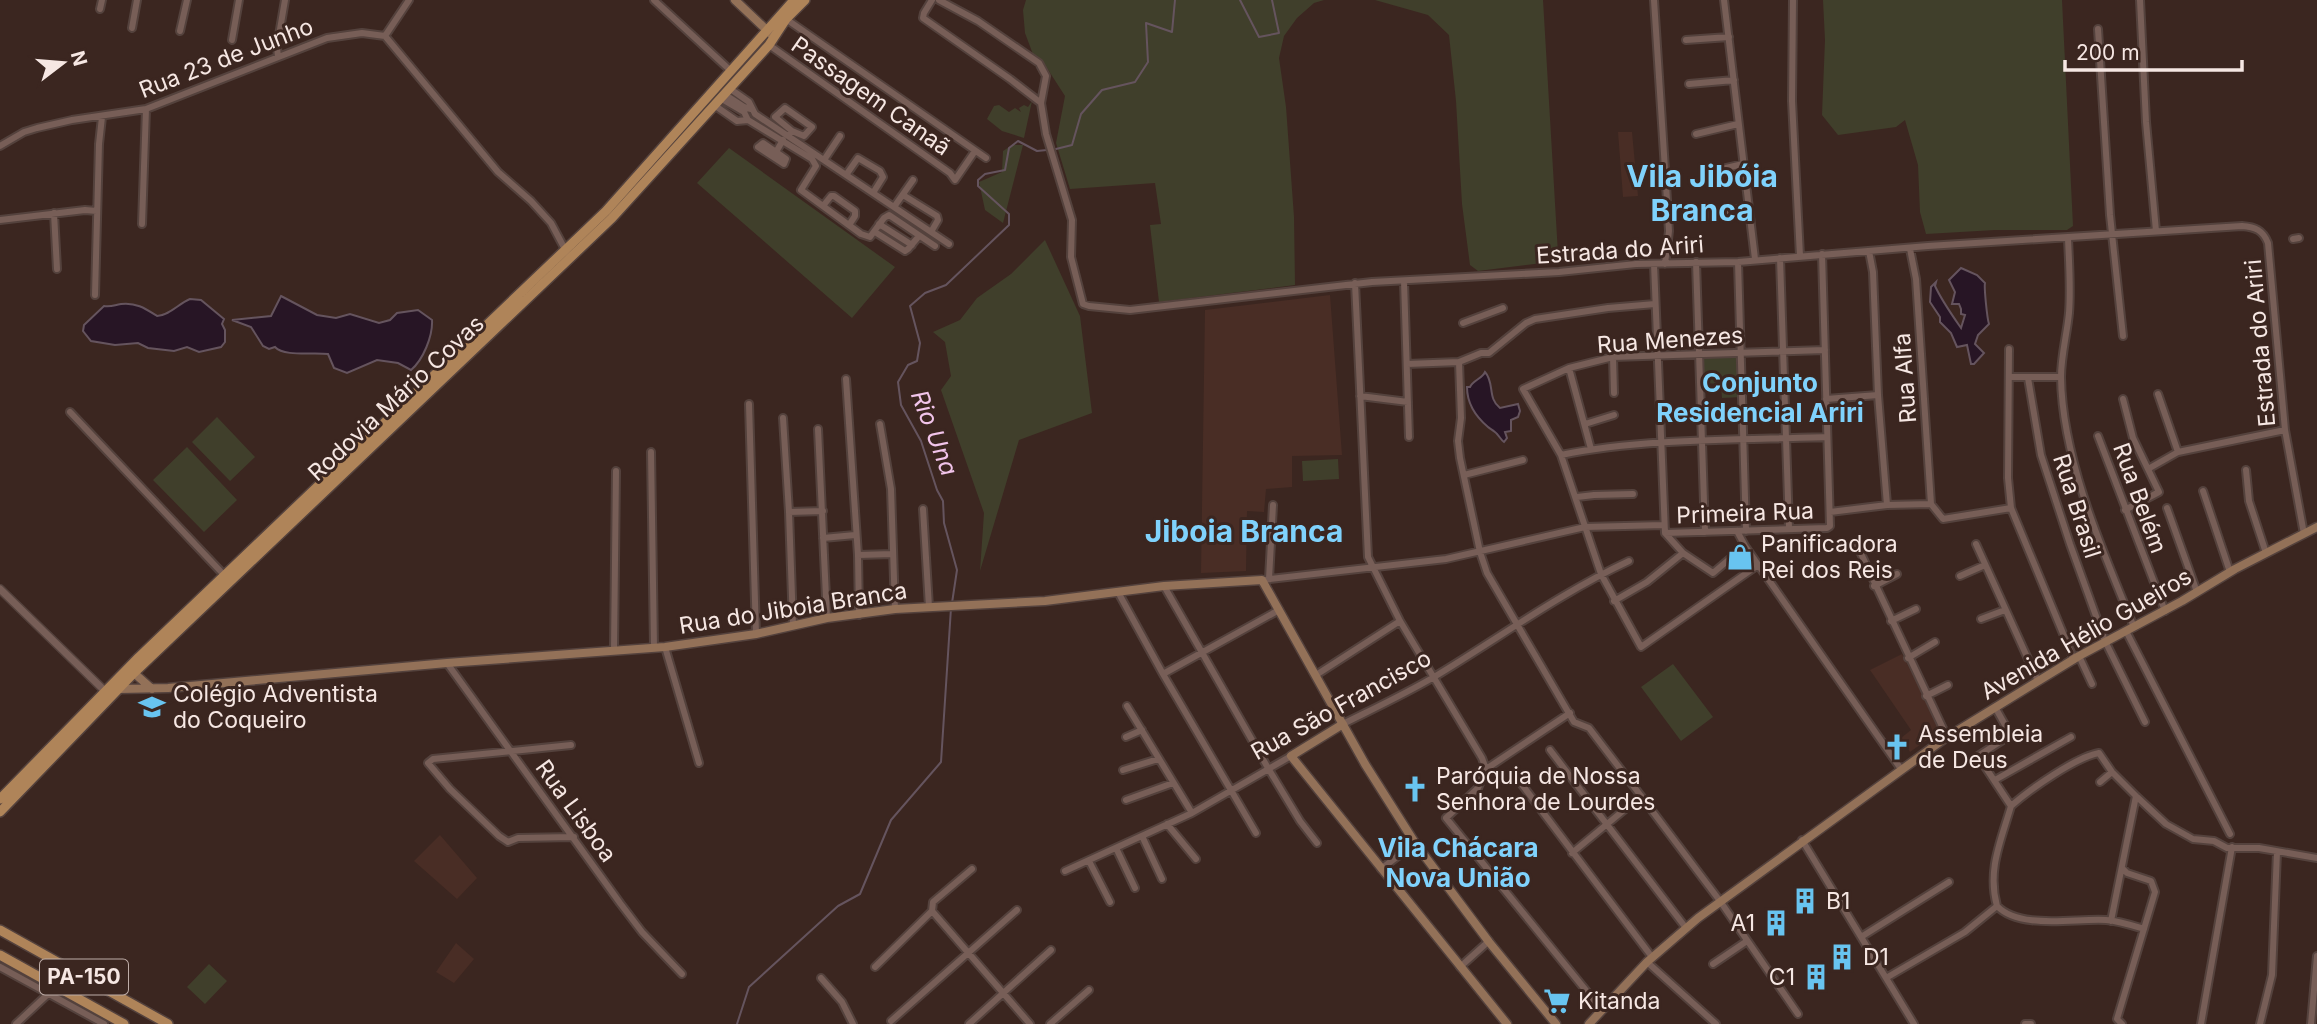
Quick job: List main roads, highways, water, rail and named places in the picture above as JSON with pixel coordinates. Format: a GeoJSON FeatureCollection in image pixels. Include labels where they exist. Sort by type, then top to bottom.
{"type":"FeatureCollection","features":[{"type":"Feature","properties":{"kind":"main road"},"geometry":{"type":"LineString","coordinates":[[734,0],[770,37]]}},
{"type":"Feature","properties":{"kind":"main road","name":"Rodovia Mário Covas"},"geometry":{"type":"LineString","coordinates":[[568,254],[731,71],[770,37],[794,0]]}},
{"type":"Feature","properties":{"kind":"main road","name":"Rodovia Mário Covas"},"geometry":{"type":"LineString","coordinates":[[0,812],[28,777],[225,576],[559,262],[612,218],[786,19],[806,0]]}},
{"type":"Feature","properties":{"kind":"main road","name":"Rodovia Mário Covas"},"geometry":{"type":"LineString","coordinates":[[131,670],[559,262]]}},
{"type":"Feature","properties":{"kind":"main road","name":"Avenida Hélio Gueiros"},"geometry":{"type":"LineString","coordinates":[[1589,1024],[1650,960],[1686,928],[1802,840],[1947,737],[2105,641],[2165,611],[2230,572],[2316,529]]}},
{"type":"Feature","properties":{"kind":"main road","name":"Rua do Jiboia Branca"},"geometry":{"type":"LineString","coordinates":[[112,690],[654,648],[756,634],[827,618],[895,609],[1045,601],[1164,586],[1265,580],[1343,724]]}},
{"type":"Feature","properties":{"kind":"main road"},"geometry":{"type":"LineString","coordinates":[[131,670],[152,689]]}},
{"type":"Feature","properties":{"kind":"main road"},"geometry":{"type":"LineString","coordinates":[[1343,724],[1383,795],[1415,842],[1489,941],[1556,1024]]}},
{"type":"Feature","properties":{"kind":"main road","name":"Rua São Francisco"},"geometry":{"type":"LineString","coordinates":[[1343,724],[1291,756],[1507,1024]]}},
{"type":"Feature","properties":{"kind":"main road"},"geometry":{"type":"LineString","coordinates":[[0,793],[60,744]]}},
{"type":"Feature","properties":{"kind":"main road"},"geometry":{"type":"LineString","coordinates":[[0,819],[21,798],[60,744]]}},
{"type":"Feature","properties":{"kind":"main road","name":"Rodovia Mário Covas"},"geometry":{"type":"LineString","coordinates":[[0,799],[28,777]]}},
{"type":"Feature","properties":{"kind":"main road","name":"PA-150"},"geometry":{"type":"LineString","coordinates":[[0,930],[168,1024]]}},
{"type":"Feature","properties":{"kind":"main road","name":"PA-150"},"geometry":{"type":"LineString","coordinates":[[0,955],[124,1024]]}},
{"type":"Feature","properties":{"kind":"waterway","name":"Rio Una"},"geometry":{"type":"LineString","coordinates":[[1052,150],[1072,145],[1081,114],[1102,90],[1135,82],[1148,62],[1146,23],[1172,32],[1175,0]]}},
{"type":"Feature","properties":{"kind":"waterway","name":"Rio Una"},"geometry":{"type":"LineString","coordinates":[[1240,0],[1259,37],[1279,33],[1272,0]]}},
{"type":"Feature","properties":{"kind":"waterway","name":"Rio Una"},"geometry":{"type":"LineString","coordinates":[[952,603],[957,570],[944,523],[943,501],[921,441],[901,405],[898,382],[908,365],[917,361],[920,343],[910,306],[925,293],[946,285],[1009,225],[1009,214],[978,186],[978,180],[985,174],[1005,170],[1009,148],[1018,141],[1037,151],[1047,150]]}},
{"type":"Feature","properties":{"kind":"waterway","name":"Rio Una"},"geometry":{"type":"LineString","coordinates":[[737,1024],[749,987],[838,906],[860,894],[891,820],[941,762],[951,608]]}},
{"type":"Feature","properties":{"kind":"place","name":"Panificadora Rei dos Reis"},"geometry":{"type":"Point","coordinates":[1740,557]}},
{"type":"Feature","properties":{"kind":"place","name":"Colégio Adventista do Coqueiro"},"geometry":{"type":"Point","coordinates":[152,707]}},
{"type":"Feature","properties":{"kind":"place","name":"Assembleia de Deus"},"geometry":{"type":"Point","coordinates":[1897,747]}},
{"type":"Feature","properties":{"kind":"place","name":"Paróquia de Nossa Senhora de Lourdes"},"geometry":{"type":"Point","coordinates":[1415,789]}},
{"type":"Feature","properties":{"kind":"place","name":"B1"},"geometry":{"type":"Point","coordinates":[1805,901]}},
{"type":"Feature","properties":{"kind":"place","name":"A1"},"geometry":{"type":"Point","coordinates":[1776,923]}},
{"type":"Feature","properties":{"kind":"place","name":"D1"},"geometry":{"type":"Point","coordinates":[1842,957]}},
{"type":"Feature","properties":{"kind":"place","name":"C1"},"geometry":{"type":"Point","coordinates":[1816,977]}},
{"type":"Feature","properties":{"kind":"place","name":"Kitanda"},"geometry":{"type":"Point","coordinates":[1557,1001]}},
{"type":"Feature","properties":{"kind":"district","name":"Vila Jibóia Branca"},"geometry":{"type":"Point","coordinates":[1702,194]}},
{"type":"Feature","properties":{"kind":"district","name":"Conjunto Residencial Ariri"},"geometry":{"type":"Point","coordinates":[1760,398]}},
{"type":"Feature","properties":{"kind":"district","name":"Jiboia Branca"},"geometry":{"type":"Point","coordinates":[1244,532]}},
{"type":"Feature","properties":{"kind":"district","name":"Vila Chácara Nova União"},"geometry":{"type":"Point","coordinates":[1458,863]}}]}
